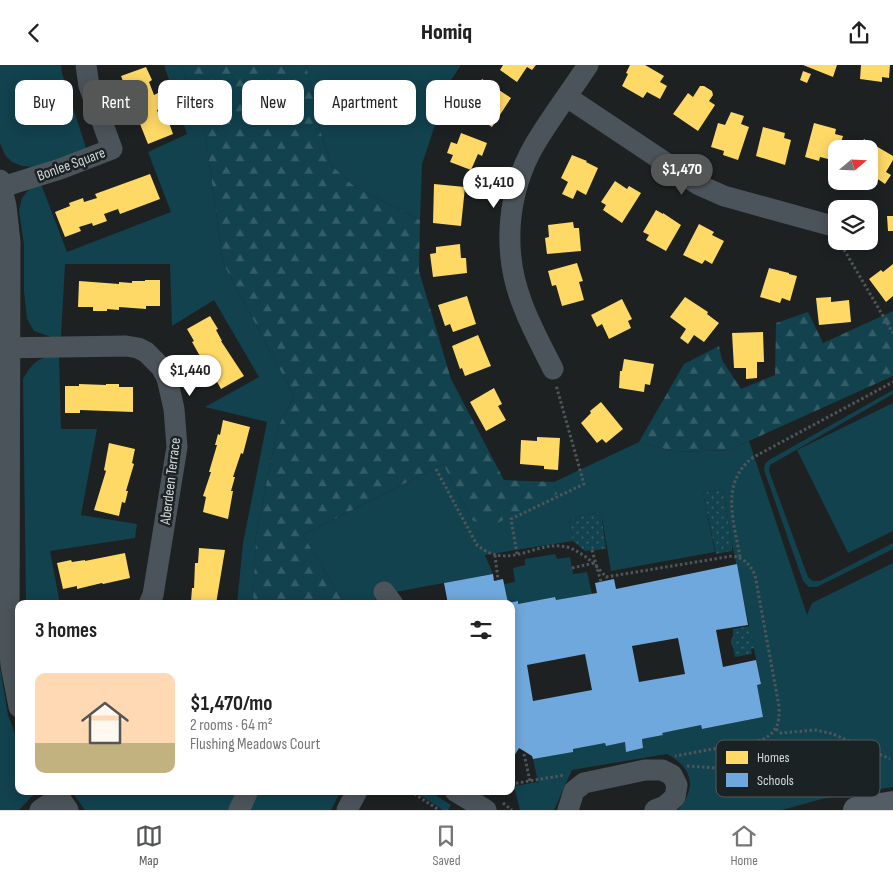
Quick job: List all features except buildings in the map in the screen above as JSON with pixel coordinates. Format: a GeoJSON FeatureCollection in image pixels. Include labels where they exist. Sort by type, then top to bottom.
{"type":"FeatureCollection","features":[{"type":"Feature","properties":{"kind":"main road"},"geometry":{"type":"LineString","coordinates":[[856,810],[893,804]]}},
{"type":"Feature","properties":{"kind":"street","name":"Bonlee Square"},"geometry":{"type":"LineString","coordinates":[[1,183],[60,169],[112,149],[89,86],[86,65]]}},
{"type":"Feature","properties":{"kind":"street"},"geometry":{"type":"LineString","coordinates":[[552,369],[518,293],[513,275],[510,248],[510,221],[514,195],[523,168],[535,144],[588,65]]}},
{"type":"Feature","properties":{"kind":"street"},"geometry":{"type":"LineString","coordinates":[[567,97],[699,185],[724,196],[828,231]]}},
{"type":"Feature","properties":{"kind":"street"},"geometry":{"type":"LineString","coordinates":[[1,183],[10,242],[5,348],[14,639],[11,665],[15,686]]}},
{"type":"Feature","properties":{"kind":"street","name":"Aberdeen Terrace"},"geometry":{"type":"LineString","coordinates":[[5,348],[126,346],[138,348],[146,352],[161,367],[167,379],[174,409],[177,447],[151,600]]}},
{"type":"Feature","properties":{"kind":"street"},"geometry":{"type":"LineString","coordinates":[[568,810],[574,791],[584,783],[645,770],[662,770],[672,775],[677,785],[675,797],[665,806],[655,810]]}},
{"type":"Feature","properties":{"kind":"street"},"geometry":{"type":"LineString","coordinates":[[239,810],[246,795]]}},
{"type":"Feature","properties":{"kind":"street"},"geometry":{"type":"LineString","coordinates":[[347,810],[355,795]]}},
{"type":"Feature","properties":{"kind":"street"},"geometry":{"type":"LineString","coordinates":[[462,795],[486,810]]}},
{"type":"Feature","properties":{"kind":"street"},"geometry":{"type":"LineString","coordinates":[[40,810],[60,800]]}},
{"type":"Feature","properties":{"kind":"path"},"geometry":{"type":"LineString","coordinates":[[844,250],[893,333]]}},
{"type":"Feature","properties":{"kind":"path"},"geometry":{"type":"LineString","coordinates":[[517,554],[511,519],[584,483],[552,369]]}},
{"type":"Feature","properties":{"kind":"path"},"geometry":{"type":"LineString","coordinates":[[740,557],[732,511],[732,490],[736,476],[744,464],[893,382]]}},
{"type":"Feature","properties":{"kind":"path"},"geometry":{"type":"LineString","coordinates":[[436,469],[477,545],[484,551],[495,555],[502,557],[556,547],[569,548],[595,563],[606,577],[732,556],[740,557],[746,561],[755,575],[779,707],[779,723],[776,729],[769,737],[762,740]]}},
{"type":"Feature","properties":{"kind":"path"},"geometry":{"type":"LineString","coordinates":[[592,550],[601,582]]}},
{"type":"Feature","properties":{"kind":"path"},"geometry":{"type":"LineString","coordinates":[[495,555],[498,580]]}},
{"type":"Feature","properties":{"kind":"path"},"geometry":{"type":"LineString","coordinates":[[572,568],[595,563]]}},
{"type":"Feature","properties":{"kind":"path"},"geometry":{"type":"LineString","coordinates":[[776,729],[781,733],[816,731],[833,734],[847,740]]}},
{"type":"Feature","properties":{"kind":"path"},"geometry":{"type":"LineString","coordinates":[[672,757],[716,749]]}},
{"type":"Feature","properties":{"kind":"path"},"geometry":{"type":"LineString","coordinates":[[524,754],[530,781]]}},
{"type":"Feature","properties":{"kind":"path"},"geometry":{"type":"LineString","coordinates":[[880,755],[890,759]]}},
{"type":"Feature","properties":{"kind":"path"},"geometry":{"type":"LineString","coordinates":[[679,766],[716,768]]}},
{"type":"Feature","properties":{"kind":"path"},"geometry":{"type":"LineString","coordinates":[[515,783],[567,775]]}},
{"type":"Feature","properties":{"kind":"path"},"geometry":{"type":"LineString","coordinates":[[416,795],[439,810]]}},
{"type":"Feature","properties":{"kind":"green space"},"geometry":{"type":"Polygon","coordinates":[[[0,65],[61,65],[64,80],[15,80],[15,125],[73,125],[73,107],[86,148],[67,159],[34,167],[22,166],[12,162],[5,155],[0,143],[0,65]]]}},
{"type":"Feature","properties":{"kind":"green space"},"geometry":{"type":"Polygon","coordinates":[[[164,65],[181,65],[186,80],[169,80],[164,65]]]}},
{"type":"Feature","properties":{"kind":"green space"},"geometry":{"type":"Polygon","coordinates":[[[181,65],[306,65],[314,102],[314,125],[319,125],[331,165],[354,186],[420,220],[419,271],[451,379],[504,480],[554,482],[559,493],[489,527],[472,520],[443,464],[303,535],[342,600],[253,600],[256,535],[278,427],[294,396],[223,263],[206,140],[201,125],[232,125],[232,80],[186,80],[181,65]]]}},
{"type":"Feature","properties":{"kind":"green space"},"geometry":{"type":"Polygon","coordinates":[[[306,65],[461,65],[451,80],[426,80],[426,125],[435,125],[422,164],[420,220],[354,186],[331,165],[319,125],[416,125],[416,80],[314,80],[314,102],[306,65]]]}},
{"type":"Feature","properties":{"kind":"green space"},"geometry":{"type":"Polygon","coordinates":[[[184,125],[201,125],[206,140],[223,263],[294,396],[278,427],[256,535],[253,600],[237,600],[243,543],[267,422],[205,407],[259,377],[214,300],[172,326],[170,264],[65,264],[61,337],[51,337],[34,331],[27,319],[24,291],[24,245],[19,210],[22,198],[30,188],[41,184],[67,252],[171,212],[148,152],[187,134],[184,125]]]}},
{"type":"Feature","properties":{"kind":"green space"},"geometry":{"type":"Polygon","coordinates":[[[893,311],[893,376],[729,450],[676,452],[639,442],[684,364],[719,346],[722,360],[741,389],[775,375],[776,323],[808,312],[823,343],[893,311]]]}},
{"type":"Feature","properties":{"kind":"green space"},"geometry":{"type":"Polygon","coordinates":[[[59,355],[61,429],[97,429],[81,515],[137,524],[135,538],[50,551],[59,600],[26,600],[23,379],[37,361],[59,355]]]}},
{"type":"Feature","properties":{"kind":"green space"},"geometry":{"type":"Polygon","coordinates":[[[893,390],[893,394],[770,465],[769,471],[808,577],[813,581],[820,581],[893,543],[893,549],[817,587],[809,587],[803,581],[764,470],[765,464],[893,390]]]}},
{"type":"Feature","properties":{"kind":"green space"},"geometry":{"type":"Polygon","coordinates":[[[893,403],[893,531],[848,553],[797,450],[893,403]]]}},
{"type":"Feature","properties":{"kind":"green space"},"geometry":{"type":"Polygon","coordinates":[[[749,441],[807,615],[812,603],[893,563],[893,787],[880,789],[880,740],[716,740],[716,797],[834,797],[782,810],[678,810],[688,794],[689,779],[687,772],[682,766],[667,754],[572,770],[554,810],[520,810],[515,786],[538,782],[533,759],[573,752],[573,749],[605,743],[606,746],[625,742],[627,751],[643,748],[642,739],[662,735],[662,733],[701,725],[702,729],[763,717],[757,685],[761,683],[732,544],[723,489],[703,493],[715,552],[611,571],[601,512],[569,519],[573,541],[485,555],[493,574],[395,592],[390,586],[375,598],[376,600],[342,600],[303,535],[443,464],[472,520],[559,493],[554,482],[639,442],[676,452],[729,450],[749,441]]]}},
{"type":"Feature","properties":{"kind":"green space"},"geometry":{"type":"Polygon","coordinates":[[[723,489],[732,551],[716,554],[703,493],[723,489]]]}},
{"type":"Feature","properties":{"kind":"green space"},"geometry":{"type":"Polygon","coordinates":[[[601,512],[606,549],[585,551],[573,541],[569,519],[601,512]]]}},
{"type":"Feature","properties":{"kind":"green space"},"geometry":{"type":"Polygon","coordinates":[[[555,554],[557,559],[570,557],[573,574],[587,572],[592,594],[556,600],[555,597],[518,604],[515,600],[507,600],[504,584],[515,582],[513,568],[525,565],[525,559],[555,554]]]}},
{"type":"Feature","properties":{"kind":"green space"},"geometry":{"type":"Polygon","coordinates":[[[750,626],[754,648],[751,649],[752,654],[735,657],[731,644],[733,629],[750,626]]]}},
{"type":"Feature","properties":{"kind":"green space"},"geometry":{"type":"Polygon","coordinates":[[[0,667],[8,715],[15,733],[15,795],[33,795],[19,810],[0,810],[0,667]]]}},
{"type":"Feature","properties":{"kind":"green space"},"geometry":{"type":"Polygon","coordinates":[[[74,795],[339,795],[331,810],[85,810],[74,795]]]}},
{"type":"Feature","properties":{"kind":"green space"},"geometry":{"type":"Polygon","coordinates":[[[420,795],[435,795],[451,805],[448,810],[443,810],[420,795]]]}}]}
